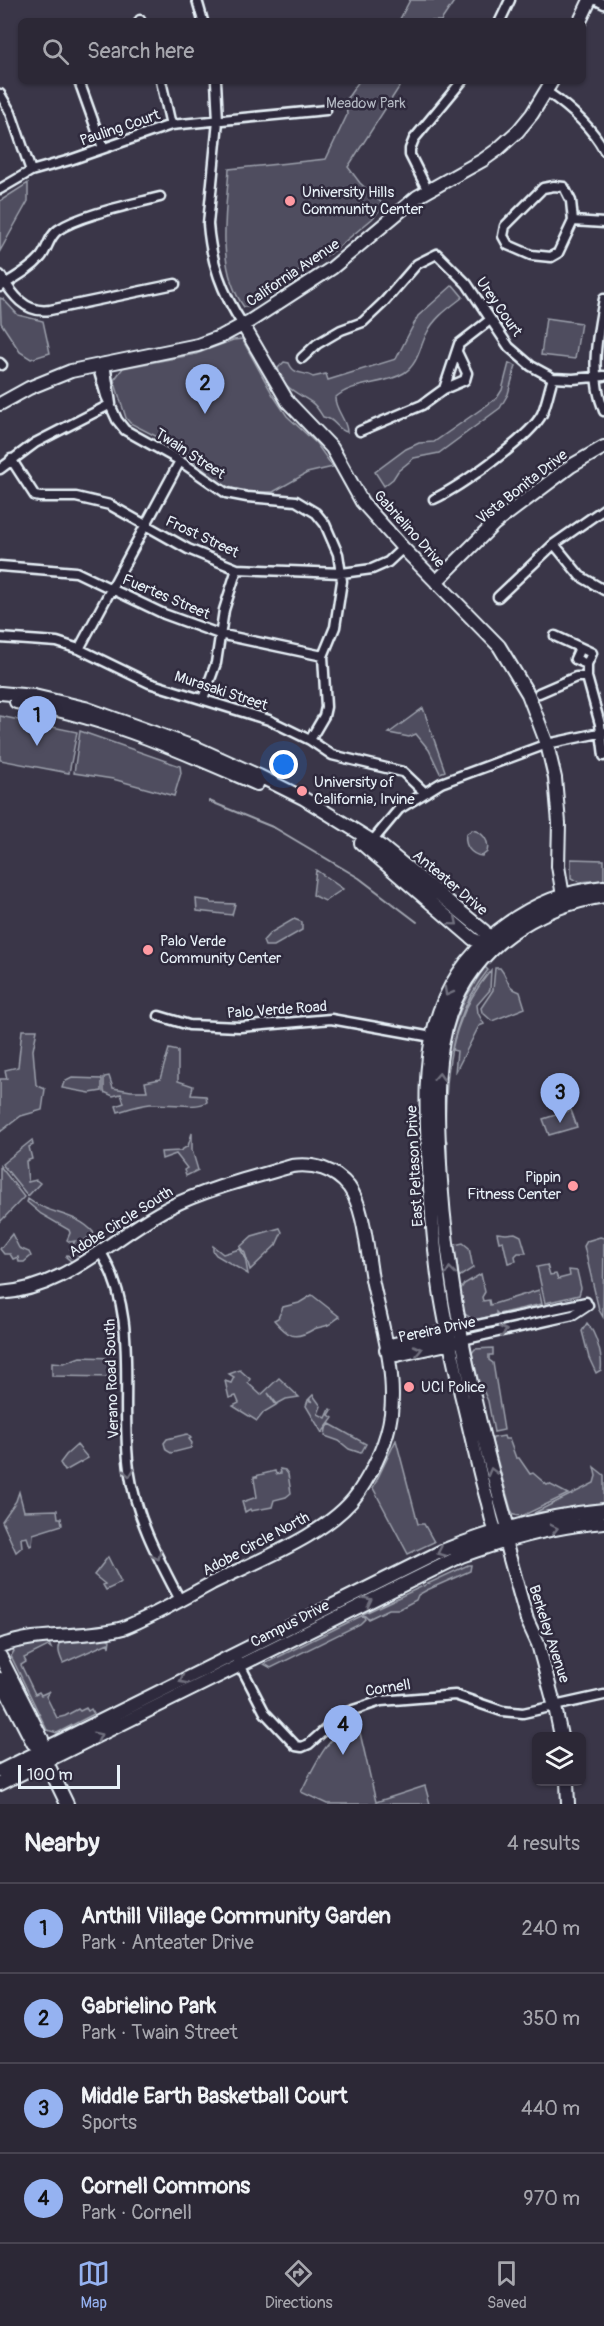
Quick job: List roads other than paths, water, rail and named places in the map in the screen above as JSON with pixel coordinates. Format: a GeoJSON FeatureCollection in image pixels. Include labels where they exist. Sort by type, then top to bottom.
{"type":"FeatureCollection","features":[{"type":"Feature","properties":{"kind":"main road"},"geometry":{"type":"LineString","coordinates":[[581,18],[590,0]]}},
{"type":"Feature","properties":{"kind":"main road","name":"California Avenue"},"geometry":{"type":"LineString","coordinates":[[0,404],[56,376],[101,364],[198,345],[243,325],[333,268],[399,211],[428,191],[497,150],[518,131],[550,86]]}},
{"type":"Feature","properties":{"kind":"main road","name":"Gabrielino Drive"},"geometry":{"type":"LineString","coordinates":[[243,325],[288,402],[326,440],[362,502],[403,548],[499,646],[528,694],[547,744],[558,801],[558,866],[563,896]]}},
{"type":"Feature","properties":{"kind":"main road","name":"Vista Bonita Drive"},"geometry":{"type":"LineString","coordinates":[[436,582],[494,524],[571,466],[604,447]]}},
{"type":"Feature","properties":{"kind":"main road","name":"Anteater Drive"},"geometry":{"type":"LineString","coordinates":[[0,693],[34,696],[85,708],[199,749],[272,782],[318,807],[370,844]]}},
{"type":"Feature","properties":{"kind":"main road","name":"Anteater Drive"},"geometry":{"type":"LineString","coordinates":[[0,700],[34,705],[84,717],[193,757],[281,794],[370,844],[382,847],[484,931],[487,943]]}},
{"type":"Feature","properties":{"kind":"main road"},"geometry":{"type":"LineString","coordinates":[[193,757],[201,756],[261,780],[272,782]]}},
{"type":"Feature","properties":{"kind":"main road","name":"East Peltason Drive"},"geometry":{"type":"LineString","coordinates":[[503,1533],[493,1475],[438,1282],[430,1193],[427,1083],[432,1037],[443,1002],[458,974],[487,943],[528,910],[563,896],[604,887]]}},
{"type":"Feature","properties":{"kind":"main road","name":"East Peltason Drive"},"geometry":{"type":"LineString","coordinates":[[454,1336],[438,1125],[440,1060],[446,1027],[454,1004],[487,943],[566,904],[604,896]]}},
{"type":"Feature","properties":{"kind":"main road","name":"Adobe Circle South"},"geometry":{"type":"LineString","coordinates":[[0,1293],[35,1286],[51,1280],[148,1219],[187,1199],[292,1166]]}},
{"type":"Feature","properties":{"kind":"main road","name":"Adobe Circle North"},"geometry":{"type":"LineString","coordinates":[[0,1646],[24,1638],[76,1636],[113,1631],[135,1623],[315,1531],[340,1512],[357,1495],[372,1472],[387,1434],[392,1395],[386,1350],[361,1218],[353,1194],[333,1173],[318,1166],[292,1166]]}},
{"type":"Feature","properties":{"kind":"main road","name":"Pereira Drive"},"geometry":{"type":"LineString","coordinates":[[386,1350],[397,1355],[454,1336]]}},
{"type":"Feature","properties":{"kind":"main road","name":"Campus Drive"},"geometry":{"type":"LineString","coordinates":[[0,1784],[43,1756],[238,1660],[421,1561],[546,1518],[604,1510]]}},
{"type":"Feature","properties":{"kind":"main road","name":"Campus Drive"},"geometry":{"type":"LineString","coordinates":[[503,1533],[604,1522]]}},
{"type":"Feature","properties":{"kind":"main road","name":"Berkeley Avenue"},"geometry":{"type":"LineString","coordinates":[[503,1533],[527,1620],[538,1644],[560,1732]]}},
{"type":"Feature","properties":{"kind":"main road"},"geometry":{"type":"LineString","coordinates":[[0,1656],[42,1739],[43,1756]]}},
{"type":"Feature","properties":{"kind":"main road"},"geometry":{"type":"LineString","coordinates":[[0,1679],[67,1804]]}},
{"type":"Feature","properties":{"kind":"main road","name":"Campus Drive"},"geometry":{"type":"LineString","coordinates":[[0,1771],[43,1756]]}},
{"type":"Feature","properties":{"kind":"main road"},"geometry":{"type":"LineString","coordinates":[[567,1786],[568,1804]]}},
{"type":"Feature","properties":{"kind":"street"},"geometry":{"type":"LineString","coordinates":[[196,0],[202,18]]}},
{"type":"Feature","properties":{"kind":"street"},"geometry":{"type":"LineString","coordinates":[[501,18],[510,0]]}},
{"type":"Feature","properties":{"kind":"street"},"geometry":{"type":"LineString","coordinates":[[596,0],[604,4]]}},
{"type":"Feature","properties":{"kind":"street"},"geometry":{"type":"LineString","coordinates":[[80,84],[104,148]]}},
{"type":"Feature","properties":{"kind":"street"},"geometry":{"type":"LineString","coordinates":[[162,84],[171,124]]}},
{"type":"Feature","properties":{"kind":"street","name":"Gabrielino Drive"},"geometry":{"type":"LineString","coordinates":[[216,84],[218,121],[209,213],[209,242],[226,297],[243,325]]}},
{"type":"Feature","properties":{"kind":"street"},"geometry":{"type":"LineString","coordinates":[[428,191],[410,155],[410,149],[414,140],[460,84]]}},
{"type":"Feature","properties":{"kind":"street"},"geometry":{"type":"LineString","coordinates":[[550,86],[593,133],[604,150]]}},
{"type":"Feature","properties":{"kind":"street"},"geometry":{"type":"LineString","coordinates":[[0,94],[11,113],[31,171]]}},
{"type":"Feature","properties":{"kind":"street","name":"Pauling Court"},"geometry":{"type":"LineString","coordinates":[[0,189],[31,171],[171,124],[326,110]]}},
{"type":"Feature","properties":{"kind":"street"},"geometry":{"type":"LineString","coordinates":[[564,187],[572,201],[573,221],[563,245],[551,257],[531,255],[508,244],[503,236],[505,226],[543,188],[564,187]]}},
{"type":"Feature","properties":{"kind":"street"},"geometry":{"type":"LineString","coordinates":[[3,286],[34,265],[43,255],[50,238],[59,229],[81,219],[160,196]]}},
{"type":"Feature","properties":{"kind":"street"},"geometry":{"type":"LineString","coordinates":[[573,221],[604,223]]}},
{"type":"Feature","properties":{"kind":"street","name":"Urey Court"},"geometry":{"type":"LineString","coordinates":[[302,358],[317,344],[341,330],[363,322],[417,264],[437,254],[467,284],[509,347],[531,366],[553,378]]}},
{"type":"Feature","properties":{"kind":"street"},"geometry":{"type":"LineString","coordinates":[[0,275],[3,286],[22,304],[40,311],[175,284]]}},
{"type":"Feature","properties":{"kind":"street"},"geometry":{"type":"LineString","coordinates":[[604,299],[595,353],[604,411]]}},
{"type":"Feature","properties":{"kind":"street"},"geometry":{"type":"LineString","coordinates":[[444,389],[459,344],[490,320]]}},
{"type":"Feature","properties":{"kind":"street"},"geometry":{"type":"LineString","coordinates":[[360,431],[422,405],[444,389],[465,380],[467,373],[457,352]]}},
{"type":"Feature","properties":{"kind":"street","name":"Twain Street"},"geometry":{"type":"LineString","coordinates":[[101,364],[106,396],[117,420],[125,429],[233,495],[285,498],[307,506],[321,518],[330,532],[342,573],[339,606],[335,627],[323,656],[326,707],[324,716],[310,740]]}},
{"type":"Feature","properties":{"kind":"street"},"geometry":{"type":"LineString","coordinates":[[434,500],[452,490],[532,428],[542,413],[553,378],[599,377]]}},
{"type":"Feature","properties":{"kind":"street"},"geometry":{"type":"LineString","coordinates":[[0,469],[11,459],[50,435],[111,404]]}},
{"type":"Feature","properties":{"kind":"street","name":"Frost Street"},"geometry":{"type":"LineString","coordinates":[[11,459],[35,496],[40,498],[76,497],[100,501],[124,511],[188,549],[237,569],[342,573],[380,567],[403,548]]}},
{"type":"Feature","properties":{"kind":"street"},"geometry":{"type":"LineString","coordinates":[[80,649],[180,461]]}},
{"type":"Feature","properties":{"kind":"street"},"geometry":{"type":"LineString","coordinates":[[498,597],[554,544],[604,508]]}},
{"type":"Feature","properties":{"kind":"street"},"geometry":{"type":"LineString","coordinates":[[554,544],[580,576],[604,590]]}},
{"type":"Feature","properties":{"kind":"street","name":"Fuertes Street"},"geometry":{"type":"LineString","coordinates":[[0,566],[68,570],[84,574],[164,614],[219,634],[323,656]]}},
{"type":"Feature","properties":{"kind":"street"},"geometry":{"type":"LineString","coordinates":[[203,699],[216,663],[224,610],[237,569]]}},
{"type":"Feature","properties":{"kind":"street"},"geometry":{"type":"LineString","coordinates":[[555,636],[592,653],[587,664],[587,677],[603,733],[604,756]]}},
{"type":"Feature","properties":{"kind":"street","name":"Murasaki Street"},"geometry":{"type":"LineString","coordinates":[[0,638],[57,642],[80,649],[149,683],[269,720],[310,740],[332,754],[403,772],[424,792]]}},
{"type":"Feature","properties":{"kind":"street"},"geometry":{"type":"LineString","coordinates":[[539,693],[576,677],[587,677]]}},
{"type":"Feature","properties":{"kind":"street"},"geometry":{"type":"LineString","coordinates":[[370,844],[399,809],[424,792],[460,775],[547,744],[603,733]]}},
{"type":"Feature","properties":{"kind":"street","name":"Palo Verde Road"},"geometry":{"type":"LineString","coordinates":[[159,1016],[189,1025],[240,1027],[331,1019],[432,1037]]}},
{"type":"Feature","properties":{"kind":"street","name":"Verano Road South"},"geometry":{"type":"LineString","coordinates":[[100,1251],[113,1274],[123,1311],[128,1460],[138,1510],[151,1545],[180,1600]]}},
{"type":"Feature","properties":{"kind":"street","name":"Pereira Drive"},"geometry":{"type":"LineString","coordinates":[[454,1336],[587,1304]]}},
{"type":"Feature","properties":{"kind":"street","name":"Cornell"},"geometry":{"type":"LineString","coordinates":[[238,1660],[265,1713],[296,1746],[302,1747],[350,1711],[381,1701],[455,1695],[510,1713],[523,1713],[604,1695]]}},
{"type":"Feature","properties":{"kind":"waterway"},"geometry":{"type":"LineString","coordinates":[[209,801],[275,828],[359,878],[417,922]]}},
{"type":"Feature","properties":{"kind":"place","name":"University Hills Community Center"},"geometry":{"type":"Point","coordinates":[290,201]}},
{"type":"Feature","properties":{"kind":"place","name":"Gabrielino Park"},"geometry":{"type":"Point","coordinates":[205,414]}},
{"type":"Feature","properties":{"kind":"place","name":"Anthill Village Community Garden"},"geometry":{"type":"Point","coordinates":[37,746]}},
{"type":"Feature","properties":{"kind":"place","name":"University of California, Irvine"},"geometry":{"type":"Point","coordinates":[302,791]}},
{"type":"Feature","properties":{"kind":"place","name":"Palo Verde Community Center"},"geometry":{"type":"Point","coordinates":[148,950]}},
{"type":"Feature","properties":{"kind":"place","name":"Middle Earth Basketball Court"},"geometry":{"type":"Point","coordinates":[560,1123]}},
{"type":"Feature","properties":{"kind":"place","name":"Pippin Fitness Center"},"geometry":{"type":"Point","coordinates":[573,1186]}},
{"type":"Feature","properties":{"kind":"place","name":"UCI Police"},"geometry":{"type":"Point","coordinates":[409,1387]}},
{"type":"Feature","properties":{"kind":"place","name":"Cornell Commons"},"geometry":{"type":"Point","coordinates":[343,1755]}},
{"type":"Feature","properties":{"kind":"park label","name":"Meadow Park"},"geometry":{"type":"Point","coordinates":[366,103]}}]}
